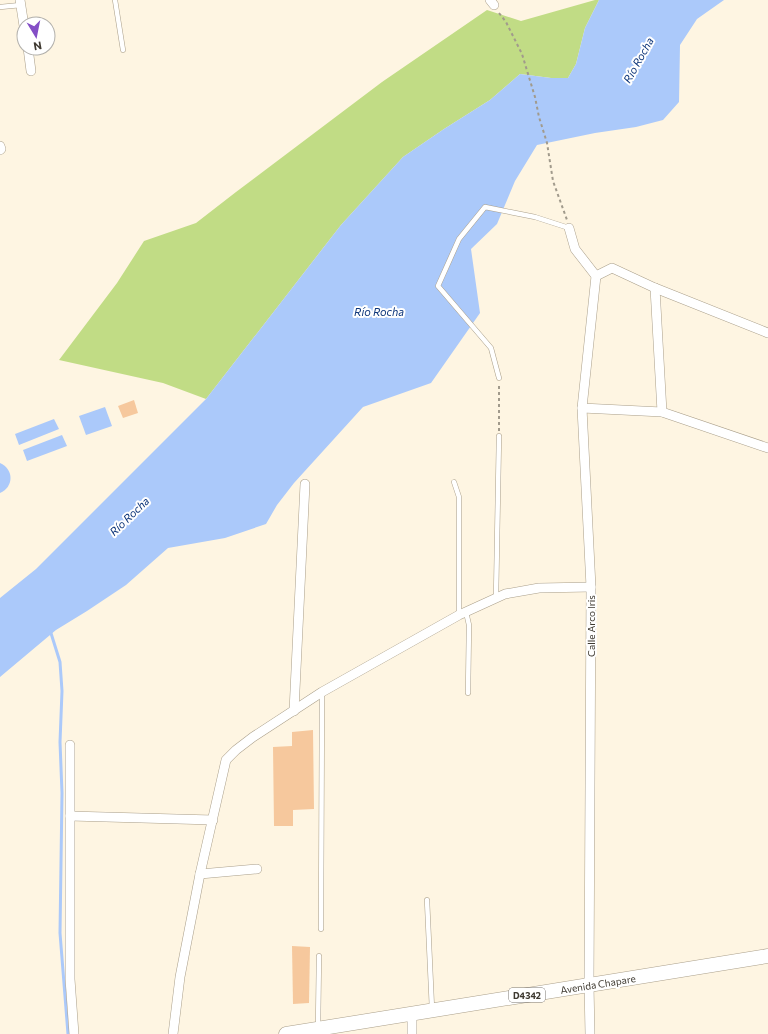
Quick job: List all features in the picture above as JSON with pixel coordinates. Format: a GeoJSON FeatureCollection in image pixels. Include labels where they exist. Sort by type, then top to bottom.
{"type":"FeatureCollection","features":[{"type":"Feature","properties":{"kind":"main road","name":"Avenida Chapare"},"geometry":{"type":"LineString","coordinates":[[286,1034],[768,956]]}},
{"type":"Feature","properties":{"kind":"street"},"geometry":{"type":"LineString","coordinates":[[20,2],[22,16]]}},
{"type":"Feature","properties":{"kind":"street"},"geometry":{"type":"LineString","coordinates":[[29,56],[31,71]]}},
{"type":"Feature","properties":{"kind":"street"},"geometry":{"type":"LineString","coordinates":[[569,228],[575,249],[596,276],[612,268],[655,288],[768,333]]}},
{"type":"Feature","properties":{"kind":"street","name":"Calle Arco Iris"},"geometry":{"type":"LineString","coordinates":[[590,1034],[591,587],[582,408],[596,276]]}},
{"type":"Feature","properties":{"kind":"street"},"geometry":{"type":"LineString","coordinates":[[655,288],[662,412]]}},
{"type":"Feature","properties":{"kind":"street"},"geometry":{"type":"LineString","coordinates":[[582,408],[662,412],[768,448]]}},
{"type":"Feature","properties":{"kind":"street"},"geometry":{"type":"LineString","coordinates":[[294,711],[305,484]]}},
{"type":"Feature","properties":{"kind":"street"},"geometry":{"type":"LineString","coordinates":[[173,1034],[180,977],[200,874],[226,760],[253,737],[322,692],[462,614],[505,594],[539,588],[591,587]]}},
{"type":"Feature","properties":{"kind":"street"},"geometry":{"type":"LineString","coordinates":[[70,745],[70,979],[74,1034]]}},
{"type":"Feature","properties":{"kind":"street"},"geometry":{"type":"LineString","coordinates":[[70,816],[212,820]]}},
{"type":"Feature","properties":{"kind":"street"},"geometry":{"type":"LineString","coordinates":[[200,874],[257,869]]}},
{"type":"Feature","properties":{"kind":"street"},"geometry":{"type":"LineString","coordinates":[[412,1014],[412,1034]]}},
{"type":"Feature","properties":{"kind":"lane"},"geometry":{"type":"LineString","coordinates":[[115,0],[123,50]]}},
{"type":"Feature","properties":{"kind":"lane"},"geometry":{"type":"LineString","coordinates":[[0,7],[20,2]]}},
{"type":"Feature","properties":{"kind":"lane"},"geometry":{"type":"LineString","coordinates":[[500,378],[492,348],[438,286],[459,239],[485,207],[534,217],[569,228]]}},
{"type":"Feature","properties":{"kind":"lane"},"geometry":{"type":"LineString","coordinates":[[496,598],[499,436]]}},
{"type":"Feature","properties":{"kind":"lane"},"geometry":{"type":"LineString","coordinates":[[454,482],[459,497],[462,614],[468,625],[468,693]]}},
{"type":"Feature","properties":{"kind":"lane"},"geometry":{"type":"LineString","coordinates":[[321,929],[322,692]]}},
{"type":"Feature","properties":{"kind":"lane"},"geometry":{"type":"LineString","coordinates":[[427,900],[432,1010]]}},
{"type":"Feature","properties":{"kind":"lane"},"geometry":{"type":"LineString","coordinates":[[318,1029],[319,956]]}},
{"type":"Feature","properties":{"kind":"path"},"geometry":{"type":"LineString","coordinates":[[492,3],[506,22],[522,54],[547,143],[554,181],[569,228]]}},
{"type":"Feature","properties":{"kind":"path"},"geometry":{"type":"LineString","coordinates":[[499,436],[500,378]]}},
{"type":"Feature","properties":{"kind":"green space"},"geometry":{"type":"Polygon","coordinates":[[[599,0],[585,28],[576,64],[568,78],[551,78],[520,74],[490,100],[403,157],[341,225],[206,399],[163,383],[59,360],[117,283],[144,241],[196,223],[382,82],[487,10],[521,21],[599,0]]]}},
{"type":"Feature","properties":{"kind":"water","name":"Río Rocha"},"geometry":{"type":"Polygon","coordinates":[[[599,0],[724,0],[697,19],[680,45],[679,102],[663,120],[636,127],[595,133],[537,145],[515,181],[497,224],[471,249],[480,313],[431,383],[363,407],[294,483],[277,505],[266,524],[225,538],[168,548],[126,585],[56,630],[0,677],[0,598],[36,569],[206,399],[341,225],[403,157],[490,100],[520,74],[551,78],[568,78],[576,64],[585,28],[599,0]]]}},
{"type":"Feature","properties":{"kind":"water"},"geometry":{"type":"Polygon","coordinates":[[[105,407],[112,426],[86,435],[79,416],[105,407]]]}},
{"type":"Feature","properties":{"kind":"water"},"geometry":{"type":"Polygon","coordinates":[[[54,419],[59,429],[19,445],[15,434],[54,419]]]}},
{"type":"Feature","properties":{"kind":"water"},"geometry":{"type":"Polygon","coordinates":[[[62,435],[67,446],[27,461],[23,450],[62,435]]]}},
{"type":"Feature","properties":{"kind":"water"},"geometry":{"type":"Polygon","coordinates":[[[0,463],[8,469],[10,474],[10,482],[8,487],[0,493],[0,463]]]}},
{"type":"Feature","properties":{"kind":"building"},"geometry":{"type":"Polygon","coordinates":[[[134,400],[138,413],[123,418],[118,406],[134,400]]]}},
{"type":"Feature","properties":{"kind":"building"},"geometry":{"type":"Polygon","coordinates":[[[313,730],[314,809],[293,810],[293,826],[274,826],[273,747],[292,746],[292,732],[313,730]]]}},
{"type":"Feature","properties":{"kind":"building"},"geometry":{"type":"Polygon","coordinates":[[[292,946],[310,947],[309,1003],[293,1004],[292,946]]]}},
{"type":"Feature","properties":{"kind":"waterway"},"geometry":{"type":"LineString","coordinates":[[50,630],[60,662],[62,691],[60,742],[62,793],[60,933],[68,1034]]}}]}
